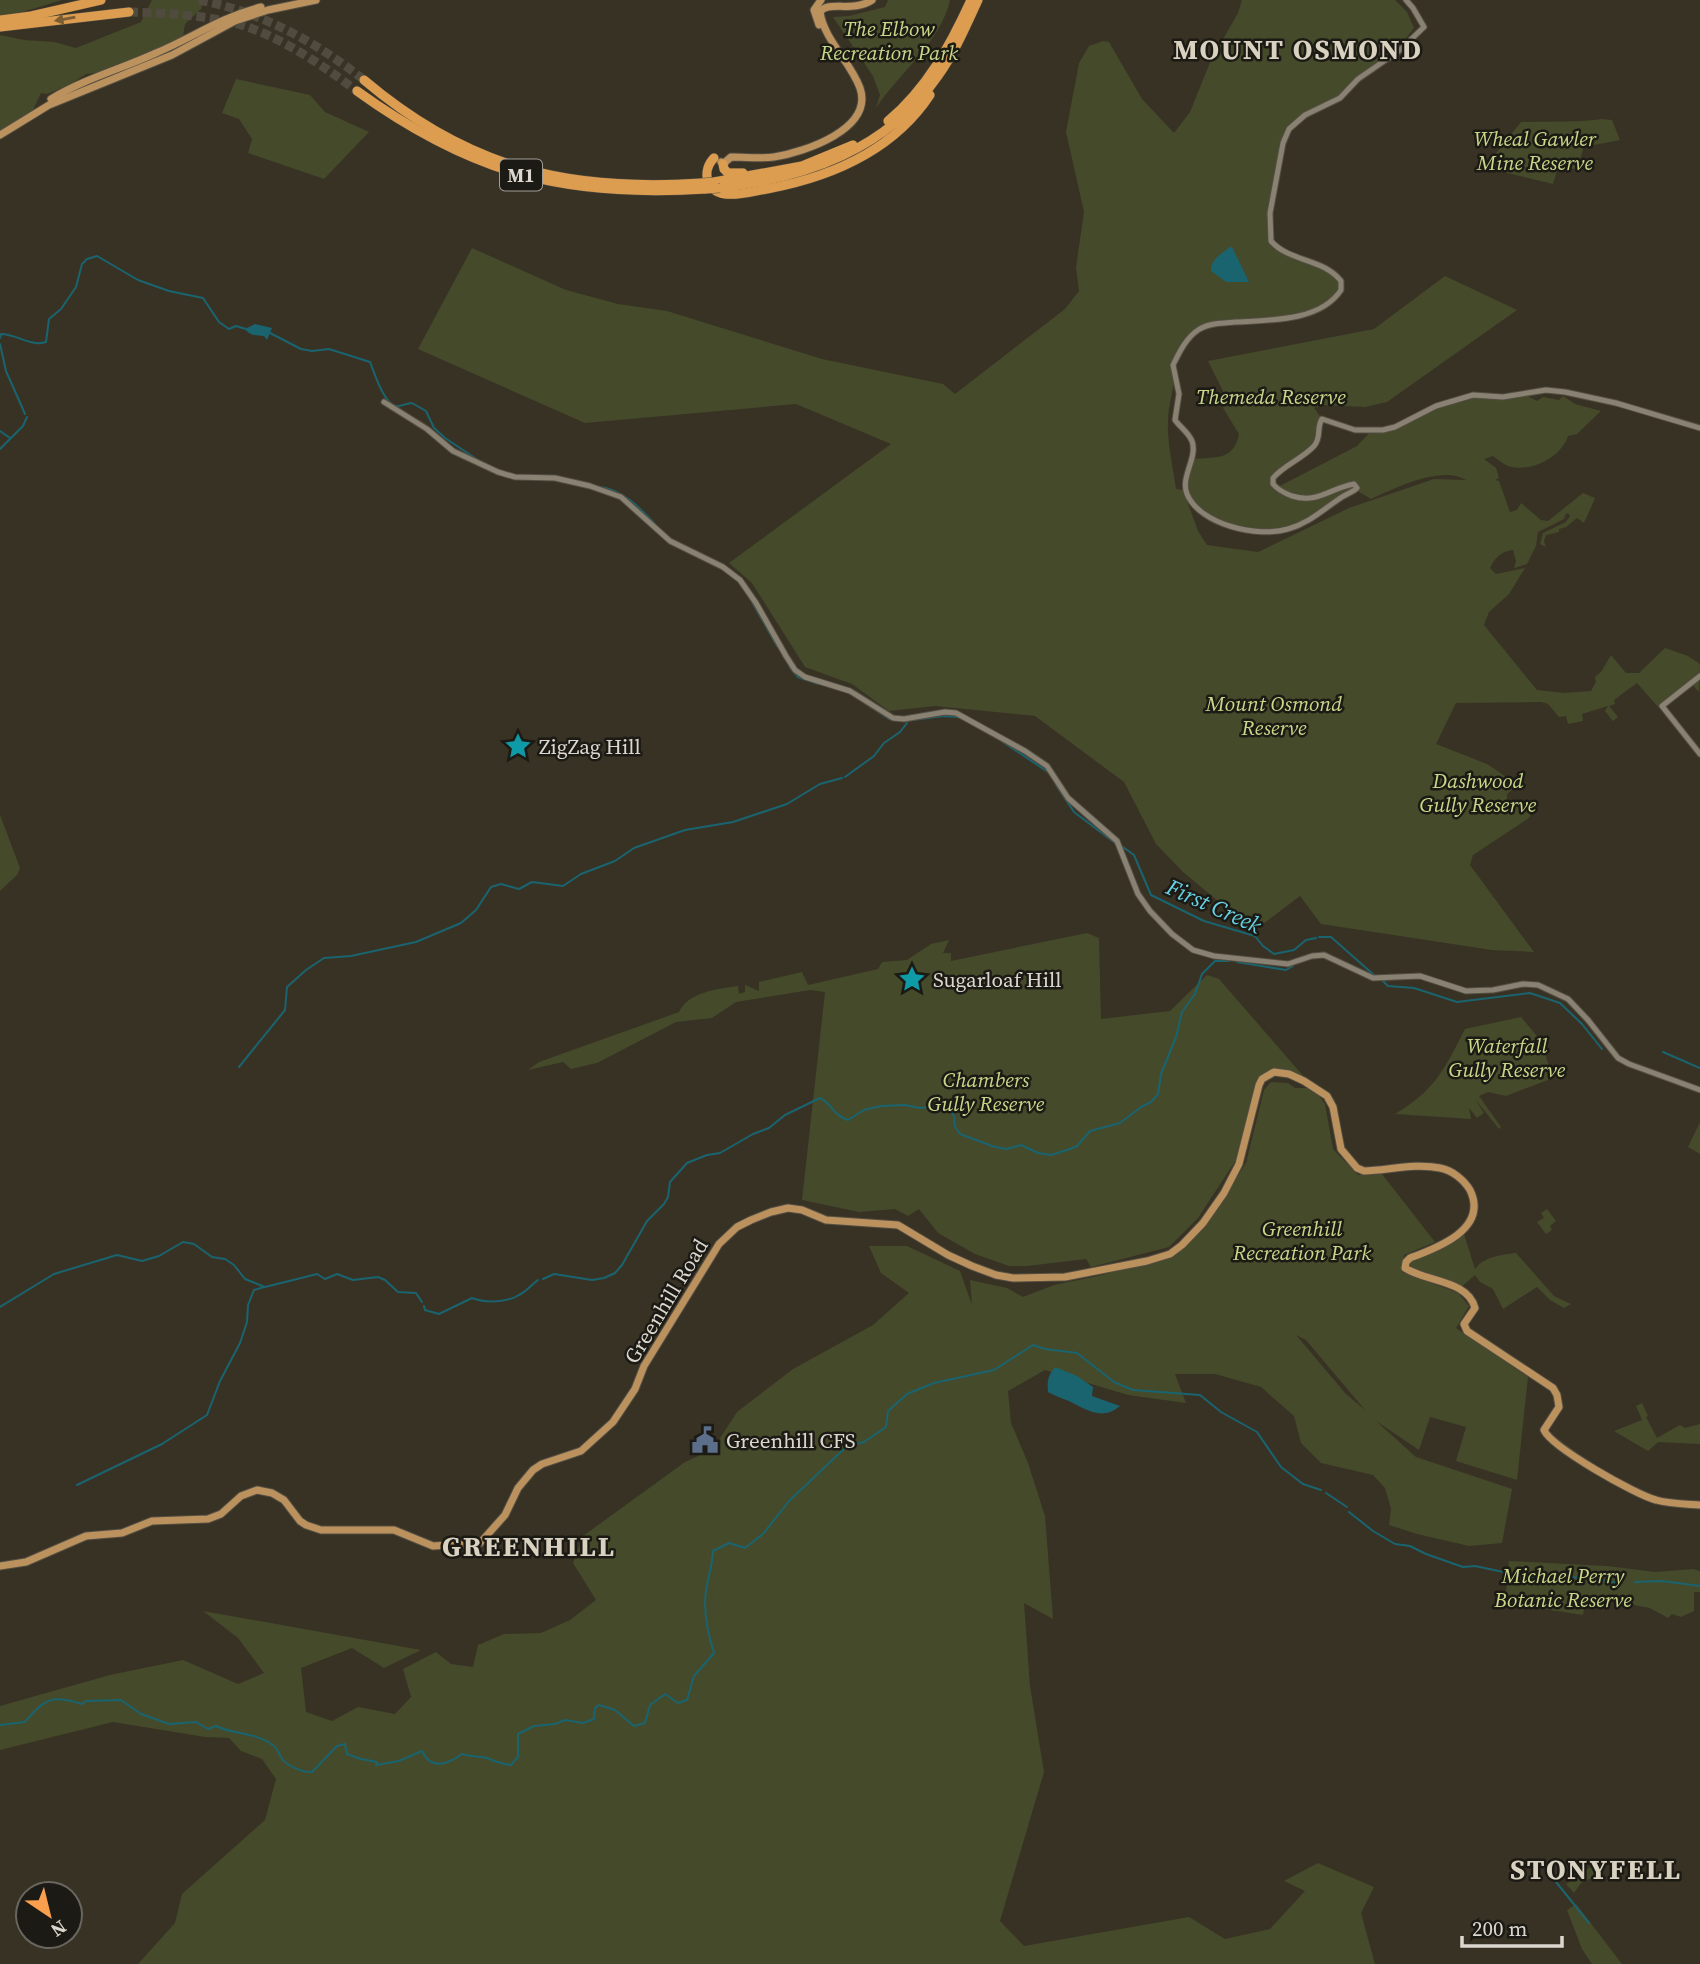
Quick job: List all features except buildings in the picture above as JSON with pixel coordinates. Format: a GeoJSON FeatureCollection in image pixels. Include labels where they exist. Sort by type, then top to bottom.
{"type":"FeatureCollection","features":[{"type":"Feature","properties":{"kind":"highway"},"geometry":{"type":"LineString","coordinates":[[0,20],[101,0]]}},
{"type":"Feature","properties":{"kind":"highway","name":"M1"},"geometry":{"type":"LineString","coordinates":[[364,80],[403,112],[434,132],[474,152],[517,167],[559,177],[605,183],[710,186],[802,166],[835,154],[867,137],[895,115],[931,75],[950,44],[971,0]]}},
{"type":"Feature","properties":{"kind":"highway","name":"M1"},"geometry":{"type":"LineString","coordinates":[[357,90],[434,141],[484,163],[562,184],[607,190],[661,192],[773,180],[808,171],[841,158],[873,140],[914,106],[937,78],[956,48],[978,0]]}},
{"type":"Feature","properties":{"kind":"highway"},"geometry":{"type":"LineString","coordinates":[[0,27],[129,12]]}},
{"type":"Feature","properties":{"kind":"highway"},"geometry":{"type":"LineString","coordinates":[[714,158],[707,168],[707,179],[711,187],[724,194],[779,187],[841,168],[877,148],[917,112],[947,69],[956,48]]}},
{"type":"Feature","properties":{"kind":"highway"},"geometry":{"type":"LineString","coordinates":[[723,164],[724,170],[732,174],[774,169],[806,161],[867,137]]}},
{"type":"Feature","properties":{"kind":"main road"},"geometry":{"type":"LineString","coordinates":[[0,133],[93,78],[146,62],[210,25],[295,0]]}},
{"type":"Feature","properties":{"kind":"main road"},"geometry":{"type":"LineString","coordinates":[[239,16],[316,0]]}},
{"type":"Feature","properties":{"kind":"main road"},"geometry":{"type":"LineString","coordinates":[[714,158],[726,154],[761,156],[790,151],[843,129],[856,116],[859,91],[815,16],[815,6],[821,0]]}},
{"type":"Feature","properties":{"kind":"main road"},"geometry":{"type":"LineString","coordinates":[[841,0],[865,0]]}},
{"type":"Feature","properties":{"kind":"main road"},"geometry":{"type":"LineString","coordinates":[[714,158],[723,164],[731,157],[768,157],[793,152],[844,130],[854,122],[861,109],[861,91],[825,27],[820,12],[824,5],[830,2],[860,6],[872,0]]}},
{"type":"Feature","properties":{"kind":"main road","name":"Greenhill Road"},"geometry":{"type":"LineString","coordinates":[[0,1566],[26,1562],[86,1536],[122,1533],[152,1521],[208,1519],[221,1514],[241,1496],[257,1490],[284,1500],[300,1521],[321,1530],[394,1530],[433,1546],[480,1543],[505,1515],[519,1488],[533,1470],[542,1464],[581,1451],[613,1422],[632,1394],[644,1366],[692,1286],[719,1244],[737,1227],[771,1212],[788,1209],[802,1210],[821,1219],[891,1224],[904,1227],[948,1255],[972,1266],[1013,1278],[1065,1277],[1147,1261],[1170,1254],[1182,1245],[1203,1223],[1224,1193],[1239,1164],[1259,1085],[1269,1074],[1278,1072],[1304,1081],[1327,1096],[1333,1107],[1341,1149],[1357,1168],[1364,1171],[1438,1167],[1450,1171],[1468,1187],[1473,1212],[1467,1226],[1451,1240],[1410,1258],[1405,1268],[1464,1292],[1473,1300],[1475,1308],[1464,1324],[1466,1331],[1553,1388],[1559,1407],[1546,1424],[1544,1430],[1547,1437],[1581,1461],[1644,1496],[1664,1502],[1700,1505]]}},
{"type":"Feature","properties":{"kind":"street"},"geometry":{"type":"LineString","coordinates":[[1406,0],[1424,27],[1400,50],[1358,79],[1340,98],[1296,121],[1283,143],[1270,213],[1271,241],[1279,248],[1328,269],[1341,281],[1341,290],[1333,300],[1312,311],[1287,317],[1202,328],[1190,337],[1172,369],[1179,388],[1175,420],[1190,437],[1193,445],[1185,484],[1186,493],[1196,506],[1219,524],[1270,532],[1285,530],[1312,520],[1341,497],[1357,489],[1354,484],[1344,486],[1306,500],[1279,491],[1272,484],[1277,473],[1299,460],[1315,445],[1322,419],[1355,430],[1383,430],[1395,427],[1436,406],[1473,395],[1503,397],[1546,390],[1565,391],[1700,428]]}},
{"type":"Feature","properties":{"kind":"street"},"geometry":{"type":"LineString","coordinates":[[384,402],[427,429],[453,451],[498,472],[515,477],[555,478],[621,496],[670,541],[723,567],[740,580],[786,656],[800,674],[850,691],[892,718],[956,713],[1025,751],[1047,766],[1068,798],[1117,841],[1138,894],[1156,918],[1193,950],[1214,957],[1293,963],[1324,955],[1373,978],[1420,976],[1466,991],[1493,990],[1524,984],[1538,985],[1568,999],[1618,1058],[1700,1090]]}},
{"type":"Feature","properties":{"kind":"street"},"geometry":{"type":"LineString","coordinates":[[1700,676],[1662,706],[1700,754]]}},
{"type":"Feature","properties":{"kind":"street"},"geometry":{"type":"LineString","coordinates":[[1669,714],[1667,706],[1675,696]]}},
{"type":"Feature","properties":{"kind":"green space"},"geometry":{"type":"Polygon","coordinates":[[[0,0],[62,0],[0,17],[0,0]]]}},
{"type":"Feature","properties":{"kind":"green space"},"geometry":{"type":"Polygon","coordinates":[[[152,0],[204,0],[201,9],[185,24],[183,36],[169,47],[107,72],[86,74],[47,94],[41,93],[33,110],[0,131],[0,35],[54,42],[76,48],[141,22],[152,0]]]}},
{"type":"Feature","properties":{"kind":"green space","name":"The Elbow Recreation Park"},"geometry":{"type":"Polygon","coordinates":[[[888,0],[950,0],[938,30],[876,108],[880,95],[873,76],[833,17],[885,7],[888,0]]]}},
{"type":"Feature","properties":{"kind":"green space","name":"Mount Osmond Reserve"},"geometry":{"type":"Polygon","coordinates":[[[1242,0],[1395,0],[1407,12],[1414,28],[1393,55],[1358,79],[1340,98],[1305,115],[1286,136],[1270,213],[1274,244],[1322,265],[1341,281],[1338,295],[1312,311],[1288,318],[1221,323],[1196,331],[1173,365],[1168,429],[1176,489],[1183,490],[1198,531],[1207,545],[1258,552],[1349,508],[1434,479],[1466,480],[1456,476],[1432,477],[1405,484],[1371,499],[1356,490],[1322,513],[1277,532],[1226,526],[1196,506],[1185,489],[1192,459],[1228,453],[1233,449],[1239,434],[1223,408],[1226,397],[1208,361],[1374,329],[1445,276],[1517,310],[1387,402],[1365,407],[1323,405],[1314,408],[1322,419],[1318,440],[1275,475],[1276,488],[1357,446],[1371,431],[1383,430],[1473,395],[1491,397],[1523,394],[1537,401],[1543,397],[1559,400],[1563,396],[1575,404],[1601,411],[1577,434],[1568,436],[1559,451],[1544,462],[1517,468],[1506,465],[1493,456],[1484,459],[1496,468],[1499,478],[1495,480],[1499,481],[1510,512],[1517,510],[1521,503],[1541,520],[1548,521],[1583,493],[1595,498],[1584,523],[1577,518],[1559,529],[1559,532],[1546,535],[1546,547],[1540,544],[1543,533],[1566,522],[1570,516],[1568,513],[1564,519],[1538,532],[1536,546],[1527,564],[1514,568],[1516,561],[1513,550],[1496,558],[1490,568],[1496,574],[1525,568],[1509,594],[1489,612],[1484,625],[1537,690],[1564,693],[1591,691],[1596,682],[1595,677],[1611,655],[1626,673],[1639,673],[1665,648],[1688,656],[1700,664],[1699,692],[1691,683],[1659,708],[1637,683],[1614,700],[1615,704],[1609,706],[1618,717],[1613,721],[1605,711],[1608,706],[1582,714],[1583,721],[1568,724],[1566,716],[1559,717],[1548,704],[1541,702],[1456,703],[1436,744],[1487,764],[1518,785],[1507,794],[1507,802],[1534,803],[1529,818],[1473,855],[1470,865],[1534,952],[1492,950],[1321,924],[1300,896],[1259,927],[1236,916],[1183,872],[1156,844],[1124,782],[1035,716],[935,706],[889,711],[852,684],[805,667],[752,583],[729,563],[891,444],[796,404],[585,423],[418,349],[472,248],[566,290],[618,304],[667,311],[822,359],[943,384],[955,394],[1065,309],[1079,291],[1076,267],[1084,212],[1066,132],[1079,63],[1089,46],[1103,41],[1109,42],[1142,99],[1174,133],[1190,112],[1211,60],[1238,13],[1242,0]]]}},
{"type":"Feature","properties":{"kind":"green space"},"geometry":{"type":"Polygon","coordinates":[[[236,79],[310,95],[325,112],[369,132],[324,179],[248,153],[252,139],[239,119],[222,113],[236,79]]]}},
{"type":"Feature","properties":{"kind":"green space","name":"Wheal Gawler Mine Reserve"},"geometry":{"type":"Polygon","coordinates":[[[1612,120],[1620,140],[1584,147],[1577,169],[1558,167],[1553,184],[1499,171],[1489,162],[1521,122],[1612,120]]]}},
{"type":"Feature","properties":{"kind":"green space"},"geometry":{"type":"Polygon","coordinates":[[[0,815],[20,868],[17,875],[0,891],[0,815]]]}},
{"type":"Feature","properties":{"kind":"green space","name":"Chambers Gully Reserve"},"geometry":{"type":"Polygon","coordinates":[[[1087,933],[1099,938],[1101,1019],[1170,1011],[1207,975],[1219,979],[1305,1078],[1280,1069],[1267,1071],[1255,1084],[1238,1157],[1198,1218],[1169,1247],[1091,1267],[1086,1259],[1009,1266],[975,1254],[938,1233],[919,1209],[908,1216],[895,1209],[859,1212],[802,1200],[825,992],[810,990],[736,1002],[712,1018],[676,1022],[597,1063],[571,1069],[563,1062],[528,1070],[539,1062],[679,1012],[689,1000],[713,990],[738,986],[739,994],[745,992],[745,985],[759,991],[759,982],[802,972],[808,985],[878,969],[882,962],[907,960],[931,944],[949,940],[943,953],[951,953],[951,961],[1087,933]]]}},
{"type":"Feature","properties":{"kind":"green space","name":"Waterfall Gully Reserve"},"geometry":{"type":"Polygon","coordinates":[[[1521,1017],[1541,1041],[1553,1078],[1506,1096],[1488,1092],[1479,1096],[1501,1127],[1499,1129],[1475,1099],[1484,1113],[1477,1118],[1469,1108],[1471,1119],[1395,1114],[1420,1096],[1437,1078],[1465,1029],[1521,1017]]]}},
{"type":"Feature","properties":{"kind":"green space","name":"Greenhill Recreation Park"},"geometry":{"type":"Polygon","coordinates":[[[1271,1082],[1288,1083],[1295,1088],[1313,1088],[1325,1104],[1333,1149],[1358,1175],[1382,1174],[1435,1242],[1404,1255],[1402,1272],[1458,1293],[1469,1306],[1456,1328],[1528,1377],[1517,1480],[1456,1461],[1466,1427],[1430,1417],[1419,1450],[1376,1421],[1416,1457],[1512,1489],[1502,1543],[1469,1546],[1389,1525],[1391,1509],[1385,1488],[1373,1475],[1321,1463],[1301,1443],[1294,1416],[1261,1387],[1215,1374],[1175,1374],[1186,1403],[1128,1395],[1045,1370],[1008,1391],[1011,1423],[1028,1463],[1045,1516],[1053,1619],[1024,1603],[1030,1686],[1044,1772],[1000,1921],[1024,1946],[1189,1917],[1225,1939],[1270,1929],[1305,1891],[1284,1881],[1318,1863],[1374,1887],[1361,1913],[1375,1964],[138,1964],[175,1923],[182,1894],[265,1820],[276,1779],[262,1759],[241,1751],[229,1738],[205,1737],[113,1722],[0,1750],[0,1706],[110,1675],[183,1660],[238,1684],[264,1673],[238,1638],[203,1611],[421,1650],[384,1668],[352,1648],[301,1668],[306,1712],[332,1721],[358,1707],[395,1714],[411,1697],[403,1669],[436,1652],[451,1664],[473,1667],[478,1645],[504,1634],[541,1633],[570,1620],[596,1600],[573,1563],[583,1536],[685,1462],[713,1449],[737,1412],[793,1369],[873,1325],[909,1293],[881,1273],[869,1246],[907,1246],[960,1271],[972,1305],[970,1280],[1007,1288],[1023,1297],[1054,1285],[1174,1256],[1208,1221],[1246,1163],[1264,1090],[1271,1082]],[[1296,1335],[1346,1394],[1365,1410],[1306,1340],[1296,1335]]]}},
{"type":"Feature","properties":{"kind":"green space"},"geometry":{"type":"Polygon","coordinates":[[[1700,1122],[1700,1154],[1688,1147],[1700,1122]]]}},
{"type":"Feature","properties":{"kind":"green space"},"geometry":{"type":"Polygon","coordinates":[[[1547,1209],[1556,1221],[1550,1226],[1552,1230],[1546,1234],[1537,1222],[1544,1218],[1541,1213],[1547,1209]]]}},
{"type":"Feature","properties":{"kind":"green space"},"geometry":{"type":"Polygon","coordinates":[[[1463,1231],[1475,1269],[1488,1259],[1516,1253],[1554,1296],[1571,1304],[1564,1308],[1550,1300],[1537,1287],[1503,1309],[1493,1289],[1480,1282],[1475,1275],[1459,1289],[1412,1272],[1406,1262],[1463,1231]]]}},
{"type":"Feature","properties":{"kind":"green space"},"geometry":{"type":"Polygon","coordinates":[[[1642,1403],[1657,1438],[1680,1425],[1685,1428],[1700,1424],[1700,1444],[1658,1442],[1648,1451],[1614,1431],[1642,1420],[1636,1406],[1642,1403]]]}},
{"type":"Feature","properties":{"kind":"green space","name":"Michael Perry Botanic Reserve"},"geometry":{"type":"Polygon","coordinates":[[[1509,1561],[1607,1566],[1655,1572],[1693,1569],[1700,1571],[1700,1592],[1694,1592],[1694,1611],[1681,1617],[1672,1614],[1668,1618],[1650,1608],[1587,1596],[1583,1615],[1505,1603],[1509,1561]]]}},
{"type":"Feature","properties":{"kind":"green space"},"geometry":{"type":"Polygon","coordinates":[[[1596,1863],[1603,1872],[1581,1883],[1574,1893],[1566,1884],[1596,1863]]]}},
{"type":"Feature","properties":{"kind":"green space"},"geometry":{"type":"Polygon","coordinates":[[[1576,1904],[1622,1964],[1592,1964],[1582,1949],[1567,1910],[1576,1904]]]}},
{"type":"Feature","properties":{"kind":"water"},"geometry":{"type":"Polygon","coordinates":[[[1230,247],[1249,282],[1226,282],[1211,271],[1215,260],[1230,247]]]}},
{"type":"Feature","properties":{"kind":"water"},"geometry":{"type":"Polygon","coordinates":[[[255,324],[272,328],[267,340],[264,336],[251,334],[245,329],[255,324]]]}},
{"type":"Feature","properties":{"kind":"water"},"geometry":{"type":"Polygon","coordinates":[[[1055,1367],[1077,1376],[1093,1387],[1092,1396],[1120,1406],[1107,1413],[1094,1412],[1048,1392],[1049,1378],[1055,1367]]]}},
{"type":"Feature","properties":{"kind":"waterway","name":"First Creek"},"geometry":{"type":"LineString","coordinates":[[0,338],[1,334],[34,343],[46,342],[49,319],[61,309],[76,287],[82,264],[97,256],[138,280],[169,291],[203,298],[219,322],[229,329],[236,326],[246,329]]}},
{"type":"Feature","properties":{"kind":"waterway","name":"First Creek"},"geometry":{"type":"LineString","coordinates":[[268,332],[301,349],[329,349],[370,362],[387,400],[398,406],[412,403],[426,411],[434,428],[478,460]]}},
{"type":"Feature","properties":{"kind":"waterway","name":"First Creek"},"geometry":{"type":"LineString","coordinates":[[0,344],[6,371],[25,414]]}},
{"type":"Feature","properties":{"kind":"waterway","name":"First Creek"},"geometry":{"type":"LineString","coordinates":[[0,449],[23,426],[27,417]]}},
{"type":"Feature","properties":{"kind":"waterway"},"geometry":{"type":"LineString","coordinates":[[0,431],[10,438]]}},
{"type":"Feature","properties":{"kind":"waterway","name":"First Creek"},"geometry":{"type":"LineString","coordinates":[[600,487],[623,496],[655,524]]}},
{"type":"Feature","properties":{"kind":"waterway","name":"First Creek"},"geometry":{"type":"LineString","coordinates":[[752,602],[777,646]]}},
{"type":"Feature","properties":{"kind":"waterway","name":"First Creek"},"geometry":{"type":"LineString","coordinates":[[789,666],[798,677],[818,684]]}},
{"type":"Feature","properties":{"kind":"waterway","name":"First Creek"},"geometry":{"type":"LineString","coordinates":[[865,703],[889,719]]}},
{"type":"Feature","properties":{"kind":"waterway","name":"First Creek"},"geometry":{"type":"LineString","coordinates":[[905,721],[943,716],[958,717]]}},
{"type":"Feature","properties":{"kind":"waterway"},"geometry":{"type":"LineString","coordinates":[[845,777],[874,756],[884,743],[900,732],[907,723]]}},
{"type":"Feature","properties":{"kind":"waterway","name":"First Creek"},"geometry":{"type":"LineString","coordinates":[[1003,742],[1048,772]]}},
{"type":"Feature","properties":{"kind":"waterway"},"geometry":{"type":"LineString","coordinates":[[239,1067],[285,1010],[287,987],[324,958],[351,956],[416,942],[461,923],[476,910],[491,887],[501,884],[519,889],[532,882],[563,886],[581,874],[615,861],[634,848],[685,830],[733,822],[787,804],[820,784],[842,778]]}},
{"type":"Feature","properties":{"kind":"waterway","name":"First Creek"},"geometry":{"type":"LineString","coordinates":[[1056,785],[1074,812],[1115,843]]}},
{"type":"Feature","properties":{"kind":"waterway","name":"First Creek"},"geometry":{"type":"LineString","coordinates":[[1123,847],[1134,855],[1151,895],[1204,921],[1255,936],[1274,954],[1294,950],[1306,940],[1316,938]]}},
{"type":"Feature","properties":{"kind":"waterway","name":"First Creek"},"geometry":{"type":"LineString","coordinates":[[1319,937],[1331,937],[1374,975]]}},
{"type":"Feature","properties":{"kind":"waterway"},"geometry":{"type":"LineString","coordinates":[[543,1279],[554,1274],[592,1280],[615,1273],[647,1221],[664,1204],[670,1182],[687,1163],[720,1153],[820,1098],[839,1116],[848,1120],[864,1110],[881,1106],[905,1105],[920,1108],[942,1105],[954,1116],[955,1127],[960,1134],[995,1147],[1007,1149],[1021,1145],[1038,1153],[1051,1155],[1077,1146],[1090,1131],[1120,1123],[1151,1102],[1158,1094],[1161,1074],[1176,1037],[1182,1012],[1195,994],[1202,974],[1215,961],[1229,961]]}},
{"type":"Feature","properties":{"kind":"waterway"},"geometry":{"type":"LineString","coordinates":[[1237,962],[1286,970],[1293,966]]}},
{"type":"Feature","properties":{"kind":"waterway","name":"First Creek"},"geometry":{"type":"LineString","coordinates":[[1383,981],[1388,986],[1414,988],[1457,1002],[1530,993],[1560,1003],[1602,1049]]}},
{"type":"Feature","properties":{"kind":"waterway","name":"First Creek"},"geometry":{"type":"LineString","coordinates":[[1663,1052],[1700,1068]]}},
{"type":"Feature","properties":{"kind":"waterway"},"geometry":{"type":"LineString","coordinates":[[0,1307],[54,1274],[117,1255],[142,1261],[159,1256],[183,1242],[194,1244],[212,1257],[225,1259],[234,1265],[245,1279],[265,1287],[317,1274],[325,1279],[337,1274],[353,1280],[378,1277],[398,1292],[416,1293],[422,1302]]}},
{"type":"Feature","properties":{"kind":"waterway"},"geometry":{"type":"LineString","coordinates":[[424,1306],[425,1310],[439,1314],[472,1298],[508,1300],[522,1294],[538,1280]]}},
{"type":"Feature","properties":{"kind":"waterway"},"geometry":{"type":"LineString","coordinates":[[77,1485],[162,1444],[207,1415],[220,1381],[240,1343],[254,1290],[264,1287]]}},
{"type":"Feature","properties":{"kind":"waterway"},"geometry":{"type":"LineString","coordinates":[[0,1725],[25,1722],[38,1708],[56,1699],[82,1704],[86,1701],[121,1700],[141,1714],[169,1724],[196,1722],[208,1729],[216,1726],[260,1738],[275,1747],[289,1765],[312,1772],[337,1746],[345,1744],[347,1754],[377,1762],[376,1765],[399,1761],[422,1751],[430,1761],[440,1764],[462,1754],[511,1765],[518,1757],[518,1734],[534,1726],[565,1720],[583,1723],[594,1719],[595,1708],[599,1705],[615,1710],[634,1726],[645,1723],[650,1705],[665,1694],[678,1703],[687,1700],[694,1676],[714,1653],[705,1610],[713,1551],[729,1543],[745,1548],[763,1534],[789,1501],[847,1446],[864,1442],[886,1427],[888,1411],[907,1394],[934,1383],[994,1370],[1033,1345],[1077,1353],[1114,1382],[1133,1390],[1200,1395],[1221,1412],[1257,1432],[1281,1467],[1303,1484],[1321,1490]]}},
{"type":"Feature","properties":{"kind":"waterway"},"geometry":{"type":"LineString","coordinates":[[1326,1493],[1347,1507]]}},
{"type":"Feature","properties":{"kind":"waterway"},"geometry":{"type":"LineString","coordinates":[[1349,1512],[1395,1544],[1410,1546],[1463,1567],[1475,1566],[1541,1580],[1581,1577],[1619,1583]]}},
{"type":"Feature","properties":{"kind":"waterway"},"geometry":{"type":"LineString","coordinates":[[1635,1582],[1662,1581],[1700,1586]]}},
{"type":"Feature","properties":{"kind":"waterway"},"geometry":{"type":"LineString","coordinates":[[1538,1866],[1544,1867],[1589,1923]]}},
{"type":"Feature","properties":{"kind":"tunnel"},"geometry":{"type":"LineString","coordinates":[[199,0],[266,20],[307,41],[364,80]]}},
{"type":"Feature","properties":{"kind":"tunnel"},"geometry":{"type":"LineString","coordinates":[[129,12],[198,17],[253,29],[300,52],[357,91]]}},
{"type":"Feature","properties":{"kind":"place","name":"ZigZag Hill"},"geometry":{"type":"Point","coordinates":[518,746]}},
{"type":"Feature","properties":{"kind":"place","name":"Sugarloaf Hill"},"geometry":{"type":"Point","coordinates":[912,979]}},
{"type":"Feature","properties":{"kind":"place","name":"Greenhill CFS"},"geometry":{"type":"Point","coordinates":[705,1440]}},
{"type":"Feature","properties":{"kind":"district","name":"MOUNT OSMOND"},"geometry":{"type":"Point","coordinates":[1298,49]}},
{"type":"Feature","properties":{"kind":"district","name":"GREENHILL"},"geometry":{"type":"Point","coordinates":[529,1546]}},
{"type":"Feature","properties":{"kind":"district","name":"STONYFELL"},"geometry":{"type":"Point","coordinates":[1596,1869]}},
{"type":"Feature","properties":{"kind":"park label","name":"Themeda Reserve"},"geometry":{"type":"Point","coordinates":[1271,396]}},
{"type":"Feature","properties":{"kind":"park label","name":"Dashwood Gully Reserve"},"geometry":{"type":"Point","coordinates":[1478,792]}}]}
